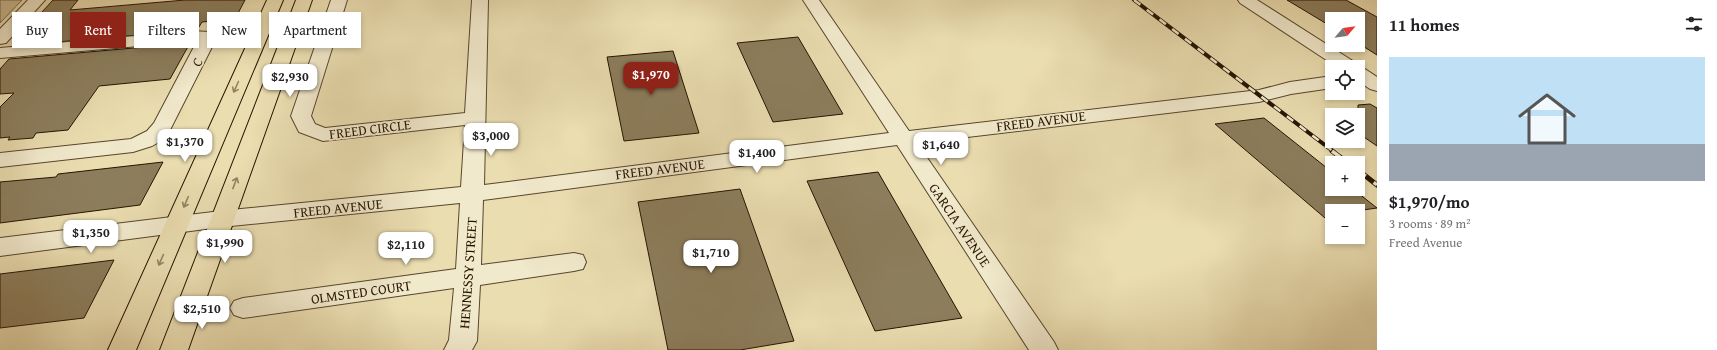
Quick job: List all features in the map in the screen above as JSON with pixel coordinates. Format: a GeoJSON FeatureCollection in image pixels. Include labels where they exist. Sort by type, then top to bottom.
{"type":"FeatureCollection","features":[{"type":"Feature","properties":{"kind":"main road"},"geometry":{"type":"LineString","coordinates":[[122,350],[275,0]]}},
{"type":"Feature","properties":{"kind":"main road"},"geometry":{"type":"LineString","coordinates":[[174,350],[304,0]]}},
{"type":"Feature","properties":{"kind":"street"},"geometry":{"type":"LineString","coordinates":[[0,39],[37,0]]}},
{"type":"Feature","properties":{"kind":"street","name":"FREED CIRCLE"},"geometry":{"type":"LineString","coordinates":[[339,0],[301,116],[306,128],[323,135],[475,118]]}},
{"type":"Feature","properties":{"kind":"street"},"geometry":{"type":"LineString","coordinates":[[473,194],[480,0]]}},
{"type":"Feature","properties":{"kind":"street","name":"GARCIA AVENUE"},"geometry":{"type":"LineString","coordinates":[[811,0],[1044,350]]}},
{"type":"Feature","properties":{"kind":"street"},"geometry":{"type":"LineString","coordinates":[[1246,0],[1338,60]]}},
{"type":"Feature","properties":{"kind":"street","name":"C"},"geometry":{"type":"LineString","coordinates":[[0,53],[192,36],[206,38],[206,43],[160,130],[154,136],[145,141],[128,146],[0,160]]}},
{"type":"Feature","properties":{"kind":"street","name":"FREED AVENUE"},"geometry":{"type":"LineString","coordinates":[[0,247],[222,219],[473,194],[1158,106],[1259,96],[1290,88],[1325,83]]}},
{"type":"Feature","properties":{"kind":"street","name":"HENNESSY STREET"},"geometry":{"type":"LineString","coordinates":[[458,350],[463,341],[473,194]]}},
{"type":"Feature","properties":{"kind":"street","name":"OLMSTED COURT"},"geometry":{"type":"LineString","coordinates":[[243,308],[574,262]]}},
{"type":"Feature","properties":{"kind":"shaded area"},"geometry":{"type":"Polygon","coordinates":[[[0,0],[22,0],[0,23],[0,0]]]}},
{"type":"Feature","properties":{"kind":"building"},"geometry":{"type":"Polygon","coordinates":[[[53,0],[78,0],[70,10],[185,0],[245,0],[239,12],[207,12],[207,22],[202,22],[199,27],[199,12],[134,12],[134,35],[126,36],[126,12],[70,12],[70,41],[62,42],[62,12],[42,12],[53,0]]]}},
{"type":"Feature","properties":{"kind":"building"},"geometry":{"type":"Polygon","coordinates":[[[1287,0],[1346,0],[1377,17],[1377,55],[1365,47],[1365,12],[1325,12],[1325,23],[1287,0]]]}},
{"type":"Feature","properties":{"kind":"building"},"geometry":{"type":"Polygon","coordinates":[[[798,37],[843,114],[773,122],[737,43],[798,37]]]}},
{"type":"Feature","properties":{"kind":"building"},"geometry":{"type":"Polygon","coordinates":[[[134,48],[187,48],[170,79],[99,86],[68,130],[36,133],[33,138],[8,140],[10,137],[0,138],[0,107],[14,93],[0,94],[0,69],[9,59],[134,48]]]}},
{"type":"Feature","properties":{"kind":"building"},"geometry":{"type":"Polygon","coordinates":[[[673,51],[699,133],[624,141],[607,57],[673,51]]]}},
{"type":"Feature","properties":{"kind":"building"},"geometry":{"type":"Polygon","coordinates":[[[1370,104],[1377,108],[1377,146],[1365,138],[1365,108],[1358,108],[1358,105],[1370,104]]]}},
{"type":"Feature","properties":{"kind":"building"},"geometry":{"type":"Polygon","coordinates":[[[1264,118],[1325,166],[1325,196],[1362,196],[1377,208],[1365,210],[1365,204],[1325,204],[1325,218],[1215,124],[1264,118]]]}},
{"type":"Feature","properties":{"kind":"building"},"geometry":{"type":"Polygon","coordinates":[[[163,162],[140,205],[0,223],[0,182],[56,177],[58,174],[163,162]]]}},
{"type":"Feature","properties":{"kind":"building"},"geometry":{"type":"Polygon","coordinates":[[[878,172],[962,318],[875,331],[807,181],[878,172]]]}},
{"type":"Feature","properties":{"kind":"building"},"geometry":{"type":"Polygon","coordinates":[[[740,189],[794,341],[740,350],[668,350],[638,202],[740,189]]]}},
{"type":"Feature","properties":{"kind":"building"},"geometry":{"type":"Polygon","coordinates":[[[114,260],[84,318],[0,328],[0,274],[114,260]]]}},
{"type":"Feature","properties":{"kind":"railway"},"geometry":{"type":"LineString","coordinates":[[1134,0],[1334,152]]}},
{"type":"Feature","properties":{"kind":"railway"},"geometry":{"type":"LineString","coordinates":[[1332,151],[1339,156]]}},
{"type":"Feature","properties":{"kind":"railway"},"geometry":{"type":"LineString","coordinates":[[1365,176],[1377,185]]}}]}
